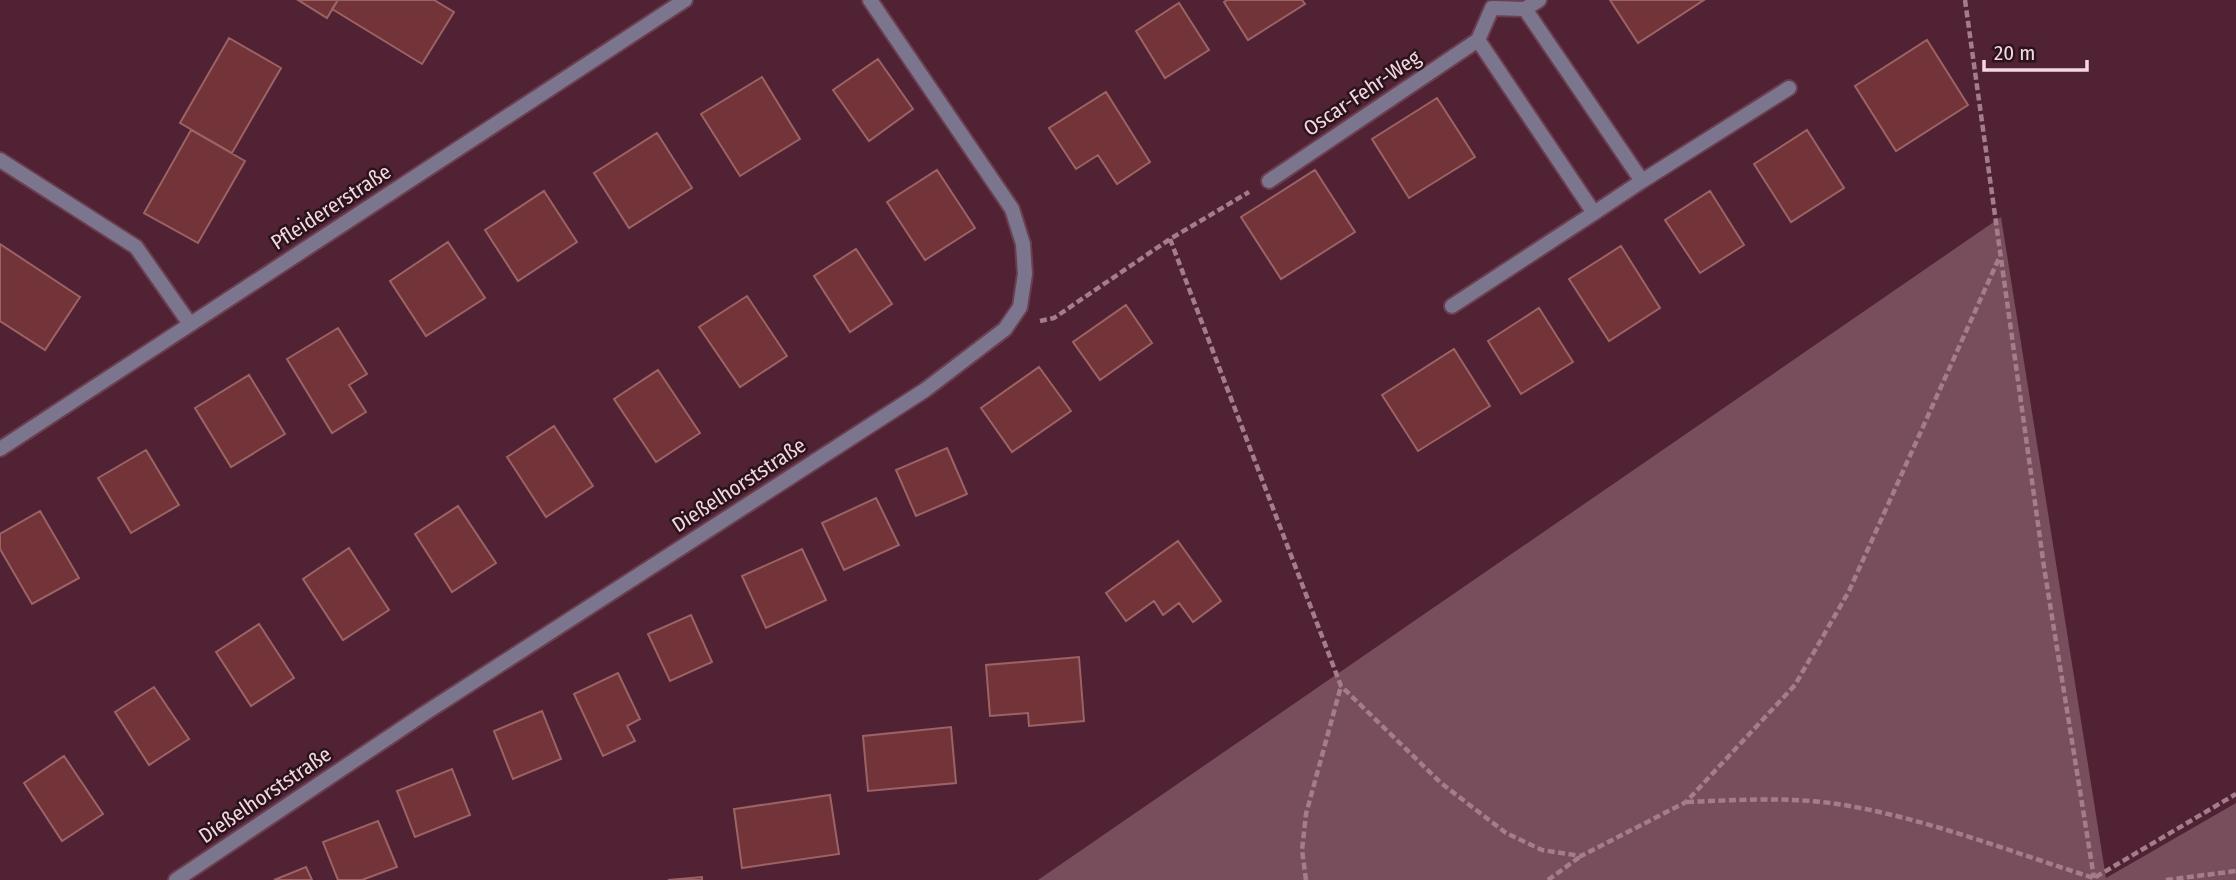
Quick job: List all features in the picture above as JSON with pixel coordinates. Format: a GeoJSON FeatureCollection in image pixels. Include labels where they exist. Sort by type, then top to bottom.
{"type":"FeatureCollection","features":[{"type":"Feature","properties":{"kind":"street","name":"Pfleidererstraße"},"geometry":{"type":"LineString","coordinates":[[0,449],[685,0]]}},
{"type":"Feature","properties":{"kind":"street","name":"Dießelhorststraße"},"geometry":{"type":"LineString","coordinates":[[176,880],[422,715],[925,390],[1005,330],[1020,307],[1025,274],[1023,244],[1012,209],[870,0]]}},
{"type":"Feature","properties":{"kind":"street"},"geometry":{"type":"LineString","coordinates":[[1539,0],[1525,9],[1490,4],[1478,40],[1594,213]]}},
{"type":"Feature","properties":{"kind":"street"},"geometry":{"type":"LineString","coordinates":[[1525,9],[1642,181]]}},
{"type":"Feature","properties":{"kind":"street","name":"Oscar-Fehr-Weg"},"geometry":{"type":"LineString","coordinates":[[1269,181],[1478,40]]}},
{"type":"Feature","properties":{"kind":"street"},"geometry":{"type":"LineString","coordinates":[[1452,306],[1789,88]]}},
{"type":"Feature","properties":{"kind":"street"},"geometry":{"type":"LineString","coordinates":[[0,160],[136,247],[190,324]]}},
{"type":"Feature","properties":{"kind":"path"},"geometry":{"type":"LineString","coordinates":[[1965,0],[2044,567],[2094,879]]}},
{"type":"Feature","properties":{"kind":"path"},"geometry":{"type":"LineString","coordinates":[[1005,330],[1054,318],[1170,239],[1269,181]]}},
{"type":"Feature","properties":{"kind":"path"},"geometry":{"type":"LineString","coordinates":[[1170,239],[1341,686],[1441,783],[1506,833],[1542,850],[1581,856]]}},
{"type":"Feature","properties":{"kind":"path"},"geometry":{"type":"LineString","coordinates":[[1548,880],[1581,856],[1686,802],[1795,685],[1849,590],[2000,256]]}},
{"type":"Feature","properties":{"kind":"path"},"geometry":{"type":"LineString","coordinates":[[1306,880],[1302,850],[1306,814],[1341,686]]}},
{"type":"Feature","properties":{"kind":"path"},"geometry":{"type":"LineString","coordinates":[[1686,802],[1769,798],[1832,804],[1920,822],[2094,879],[2236,794]]}},
{"type":"Feature","properties":{"kind":"path"},"geometry":{"type":"LineString","coordinates":[[2166,880],[2236,872]]}},
{"type":"Feature","properties":{"kind":"shaded area"},"geometry":{"type":"Polygon","coordinates":[[[2001,217],[2106,878],[2236,803],[2236,880],[1038,880],[2001,217]]]}},
{"type":"Feature","properties":{"kind":"building"},"geometry":{"type":"Polygon","coordinates":[[[298,0],[338,0],[327,18],[298,0]]]}},
{"type":"Feature","properties":{"kind":"building"},"geometry":{"type":"Polygon","coordinates":[[[338,0],[434,0],[454,12],[422,64],[332,9],[338,0]]]}},
{"type":"Feature","properties":{"kind":"building"},"geometry":{"type":"Polygon","coordinates":[[[1302,0],[1305,4],[1248,40],[1224,2],[1302,0]]]}},
{"type":"Feature","properties":{"kind":"building"},"geometry":{"type":"Polygon","coordinates":[[[1610,0],[1704,0],[1638,43],[1610,0]]]}},
{"type":"Feature","properties":{"kind":"building"},"geometry":{"type":"Polygon","coordinates":[[[1179,3],[1209,50],[1165,78],[1136,31],[1179,3]]]}},
{"type":"Feature","properties":{"kind":"building"},"geometry":{"type":"Polygon","coordinates":[[[229,38],[281,68],[232,153],[180,123],[229,38]]]}},
{"type":"Feature","properties":{"kind":"building"},"geometry":{"type":"Polygon","coordinates":[[[1927,40],[1968,105],[1896,151],[1855,86],[1927,40]]]}},
{"type":"Feature","properties":{"kind":"building"},"geometry":{"type":"Polygon","coordinates":[[[878,59],[913,109],[869,141],[833,90],[878,59]]]}},
{"type":"Feature","properties":{"kind":"building"},"geometry":{"type":"Polygon","coordinates":[[[762,77],[800,139],[740,176],[701,114],[762,77]]]}},
{"type":"Feature","properties":{"kind":"building"},"geometry":{"type":"Polygon","coordinates":[[[1106,92],[1150,162],[1117,184],[1098,155],[1076,169],[1049,128],[1106,92]]]}},
{"type":"Feature","properties":{"kind":"building"},"geometry":{"type":"Polygon","coordinates":[[[1437,98],[1475,157],[1409,198],[1372,139],[1437,98]]]}},
{"type":"Feature","properties":{"kind":"building"},"geometry":{"type":"Polygon","coordinates":[[[191,130],[245,161],[198,243],[144,213],[191,130]]]}},
{"type":"Feature","properties":{"kind":"building"},"geometry":{"type":"Polygon","coordinates":[[[1807,130],[1844,188],[1791,222],[1754,164],[1807,130]]]}},
{"type":"Feature","properties":{"kind":"building"},"geometry":{"type":"Polygon","coordinates":[[[657,133],[692,188],[629,228],[594,173],[657,133]]]}},
{"type":"Feature","properties":{"kind":"building"},"geometry":{"type":"Polygon","coordinates":[[[937,170],[975,228],[925,260],[887,202],[937,170]]]}},
{"type":"Feature","properties":{"kind":"building"},"geometry":{"type":"Polygon","coordinates":[[[1315,170],[1355,232],[1281,279],[1241,217],[1315,170]]]}},
{"type":"Feature","properties":{"kind":"building"},"geometry":{"type":"Polygon","coordinates":[[[544,191],[577,242],[518,281],[485,230],[544,191]]]}},
{"type":"Feature","properties":{"kind":"building"},"geometry":{"type":"Polygon","coordinates":[[[1710,191],[1744,245],[1700,273],[1665,220],[1710,191]]]}},
{"type":"Feature","properties":{"kind":"building"},"geometry":{"type":"Polygon","coordinates":[[[448,242],[485,298],[426,336],[390,281],[448,242]]]}},
{"type":"Feature","properties":{"kind":"building"},"geometry":{"type":"Polygon","coordinates":[[[0,244],[80,297],[45,350],[0,321],[0,244]]]}},
{"type":"Feature","properties":{"kind":"building"},"geometry":{"type":"Polygon","coordinates":[[[1621,246],[1660,308],[1609,341],[1569,279],[1621,246]]]}},
{"type":"Feature","properties":{"kind":"building"},"geometry":{"type":"Polygon","coordinates":[[[856,249],[892,304],[850,332],[814,276],[856,249]]]}},
{"type":"Feature","properties":{"kind":"building"},"geometry":{"type":"Polygon","coordinates":[[[747,296],[787,356],[740,387],[699,327],[747,296]]]}},
{"type":"Feature","properties":{"kind":"building"},"geometry":{"type":"Polygon","coordinates":[[[1126,305],[1152,343],[1100,380],[1073,342],[1126,305]]]}},
{"type":"Feature","properties":{"kind":"building"},"geometry":{"type":"Polygon","coordinates":[[[1539,308],[1573,362],[1521,394],[1488,341],[1539,308]]]}},
{"type":"Feature","properties":{"kind":"building"},"geometry":{"type":"Polygon","coordinates":[[[338,328],[367,374],[349,385],[366,412],[332,433],[287,359],[338,328]]]}},
{"type":"Feature","properties":{"kind":"building"},"geometry":{"type":"Polygon","coordinates":[[[1454,349],[1490,406],[1418,451],[1382,395],[1454,349]]]}},
{"type":"Feature","properties":{"kind":"building"},"geometry":{"type":"Polygon","coordinates":[[[1039,367],[1071,411],[1012,452],[981,408],[1039,367]]]}},
{"type":"Feature","properties":{"kind":"building"},"geometry":{"type":"Polygon","coordinates":[[[658,370],[700,433],[656,462],[614,399],[658,370]]]}},
{"type":"Feature","properties":{"kind":"building"},"geometry":{"type":"Polygon","coordinates":[[[249,375],[285,434],[231,467],[195,408],[249,375]]]}},
{"type":"Feature","properties":{"kind":"building"},"geometry":{"type":"Polygon","coordinates":[[[554,426],[593,486],[546,517],[507,457],[554,426]]]}},
{"type":"Feature","properties":{"kind":"building"},"geometry":{"type":"Polygon","coordinates":[[[947,448],[967,494],[916,516],[896,470],[947,448]]]}},
{"type":"Feature","properties":{"kind":"building"},"geometry":{"type":"Polygon","coordinates":[[[146,450],[179,505],[131,533],[98,478],[146,450]]]}},
{"type":"Feature","properties":{"kind":"building"},"geometry":{"type":"Polygon","coordinates":[[[876,498],[899,545],[844,570],[822,523],[876,498]]]}},
{"type":"Feature","properties":{"kind":"building"},"geometry":{"type":"Polygon","coordinates":[[[458,506],[496,563],[452,592],[415,534],[458,506]]]}},
{"type":"Feature","properties":{"kind":"building"},"geometry":{"type":"Polygon","coordinates":[[[40,511],[79,578],[32,604],[0,549],[0,534],[40,511]]]}},
{"type":"Feature","properties":{"kind":"building"},"geometry":{"type":"Polygon","coordinates":[[[1178,541],[1221,601],[1193,622],[1179,603],[1163,615],[1154,601],[1126,621],[1106,593],[1178,541]]]}},
{"type":"Feature","properties":{"kind":"building"},"geometry":{"type":"Polygon","coordinates":[[[349,548],[389,610],[343,640],[303,579],[349,548]]]}},
{"type":"Feature","properties":{"kind":"building"},"geometry":{"type":"Polygon","coordinates":[[[802,549],[826,600],[766,628],[742,576],[802,549]]]}},
{"type":"Feature","properties":{"kind":"building"},"geometry":{"type":"Polygon","coordinates":[[[691,615],[712,662],[670,681],[648,634],[691,615]]]}},
{"type":"Feature","properties":{"kind":"building"},"geometry":{"type":"Polygon","coordinates":[[[259,624],[294,678],[251,706],[216,652],[259,624]]]}},
{"type":"Feature","properties":{"kind":"building"},"geometry":{"type":"Polygon","coordinates":[[[1079,657],[1084,721],[1029,726],[1028,713],[990,716],[986,665],[1079,657]]]}},
{"type":"Feature","properties":{"kind":"building"},"geometry":{"type":"Polygon","coordinates":[[[618,673],[640,719],[627,726],[635,741],[603,756],[574,694],[618,673]]]}},
{"type":"Feature","properties":{"kind":"building"},"geometry":{"type":"Polygon","coordinates":[[[154,687],[189,739],[149,765],[115,712],[154,687]]]}},
{"type":"Feature","properties":{"kind":"building"},"geometry":{"type":"Polygon","coordinates":[[[542,711],[561,759],[513,779],[494,731],[542,711]]]}},
{"type":"Feature","properties":{"kind":"building"},"geometry":{"type":"Polygon","coordinates":[[[951,727],[956,783],[868,791],[863,736],[951,727]]]}},
{"type":"Feature","properties":{"kind":"building"},"geometry":{"type":"Polygon","coordinates":[[[64,756],[103,814],[62,841],[24,783],[64,756]]]}},
{"type":"Feature","properties":{"kind":"building"},"geometry":{"type":"Polygon","coordinates":[[[452,769],[470,815],[415,837],[397,791],[452,769]]]}},
{"type":"Feature","properties":{"kind":"building"},"geometry":{"type":"Polygon","coordinates":[[[830,795],[839,854],[742,868],[734,809],[830,795]]]}},
{"type":"Feature","properties":{"kind":"building"},"geometry":{"type":"Polygon","coordinates":[[[378,821],[397,867],[362,880],[338,880],[323,842],[378,821]]]}},
{"type":"Feature","properties":{"kind":"building"},"geometry":{"type":"Polygon","coordinates":[[[306,867],[312,880],[274,880],[306,867]]]}},
{"type":"Feature","properties":{"kind":"building"},"geometry":{"type":"Polygon","coordinates":[[[702,877],[702,880],[668,880],[702,877]]]}}]}
